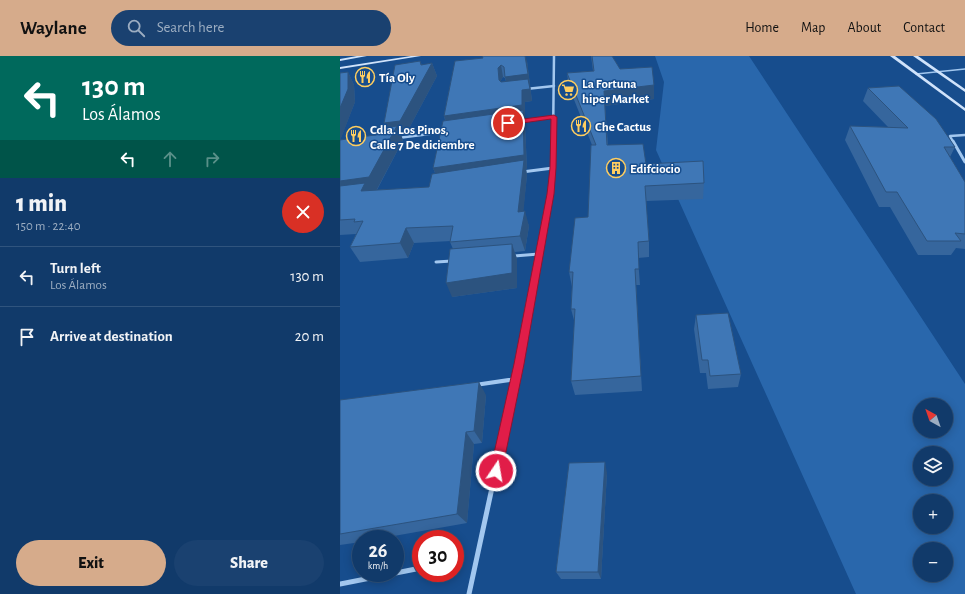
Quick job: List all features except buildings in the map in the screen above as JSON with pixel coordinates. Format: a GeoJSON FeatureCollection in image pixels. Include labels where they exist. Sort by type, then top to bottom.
{"type":"FeatureCollection","features":[{"type":"Feature","properties":{"kind":"street"},"geometry":{"type":"LineString","coordinates":[[340,60],[365,56]]}},
{"type":"Feature","properties":{"kind":"street"},"geometry":{"type":"LineString","coordinates":[[340,68],[387,58],[419,56]]}},
{"type":"Feature","properties":{"kind":"street"},"geometry":{"type":"LineString","coordinates":[[469,594],[516,379],[550,194],[553,168],[554,56]]}},
{"type":"Feature","properties":{"kind":"street"},"geometry":{"type":"LineString","coordinates":[[892,56],[965,110]]}},
{"type":"Feature","properties":{"kind":"street"},"geometry":{"type":"LineString","coordinates":[[915,56],[965,91]]}},
{"type":"Feature","properties":{"kind":"street"},"geometry":{"type":"LineString","coordinates":[[519,90],[554,86]]}},
{"type":"Feature","properties":{"kind":"street"},"geometry":{"type":"LineString","coordinates":[[514,122],[554,117]]}},
{"type":"Feature","properties":{"kind":"street"},"geometry":{"type":"LineString","coordinates":[[396,139],[451,131]]}},
{"type":"Feature","properties":{"kind":"street"},"geometry":{"type":"LineString","coordinates":[[965,136],[950,136],[965,162]]}},
{"type":"Feature","properties":{"kind":"street"},"geometry":{"type":"LineString","coordinates":[[514,174],[553,168]]}},
{"type":"Feature","properties":{"kind":"street"},"geometry":{"type":"LineString","coordinates":[[470,386],[516,379]]}},
{"type":"Feature","properties":{"kind":"street"},"geometry":{"type":"LineString","coordinates":[[340,584],[412,570]]}},
{"type":"Feature","properties":{"kind":"lane"},"geometry":{"type":"LineString","coordinates":[[916,74],[965,69]]}},
{"type":"Feature","properties":{"kind":"lane"},"geometry":{"type":"LineString","coordinates":[[512,256],[539,254]]}},
{"type":"Feature","properties":{"kind":"lane"},"geometry":{"type":"LineString","coordinates":[[436,262],[460,261]]}},
{"type":"Feature","properties":{"kind":"shaded area"},"geometry":{"type":"Polygon","coordinates":[[[655,56],[749,56],[965,384],[965,594],[856,594],[656,150],[664,82],[655,56]]]}},
{"type":"Feature","properties":{"kind":"place","name":"Tía Oly"},"geometry":{"type":"Point","coordinates":[365,77]}},
{"type":"Feature","properties":{"kind":"place","name":"La Fortuna hiper Market"},"geometry":{"type":"Point","coordinates":[568,90]}},
{"type":"Feature","properties":{"kind":"place","name":"Che Cactus"},"geometry":{"type":"Point","coordinates":[581,126]}},
{"type":"Feature","properties":{"kind":"place","name":"Cdla. Los Pinos, Calle 7 De diciembre"},"geometry":{"type":"Point","coordinates":[356,136]}},
{"type":"Feature","properties":{"kind":"place","name":"Edifciocio"},"geometry":{"type":"Point","coordinates":[616,168]}},
{"type":"Feature","properties":{"kind":"route"},"geometry":{"type":"LineString","coordinates":[[496,471],[519,364],[550,194],[553,168],[554,117],[508,123]]}}]}
